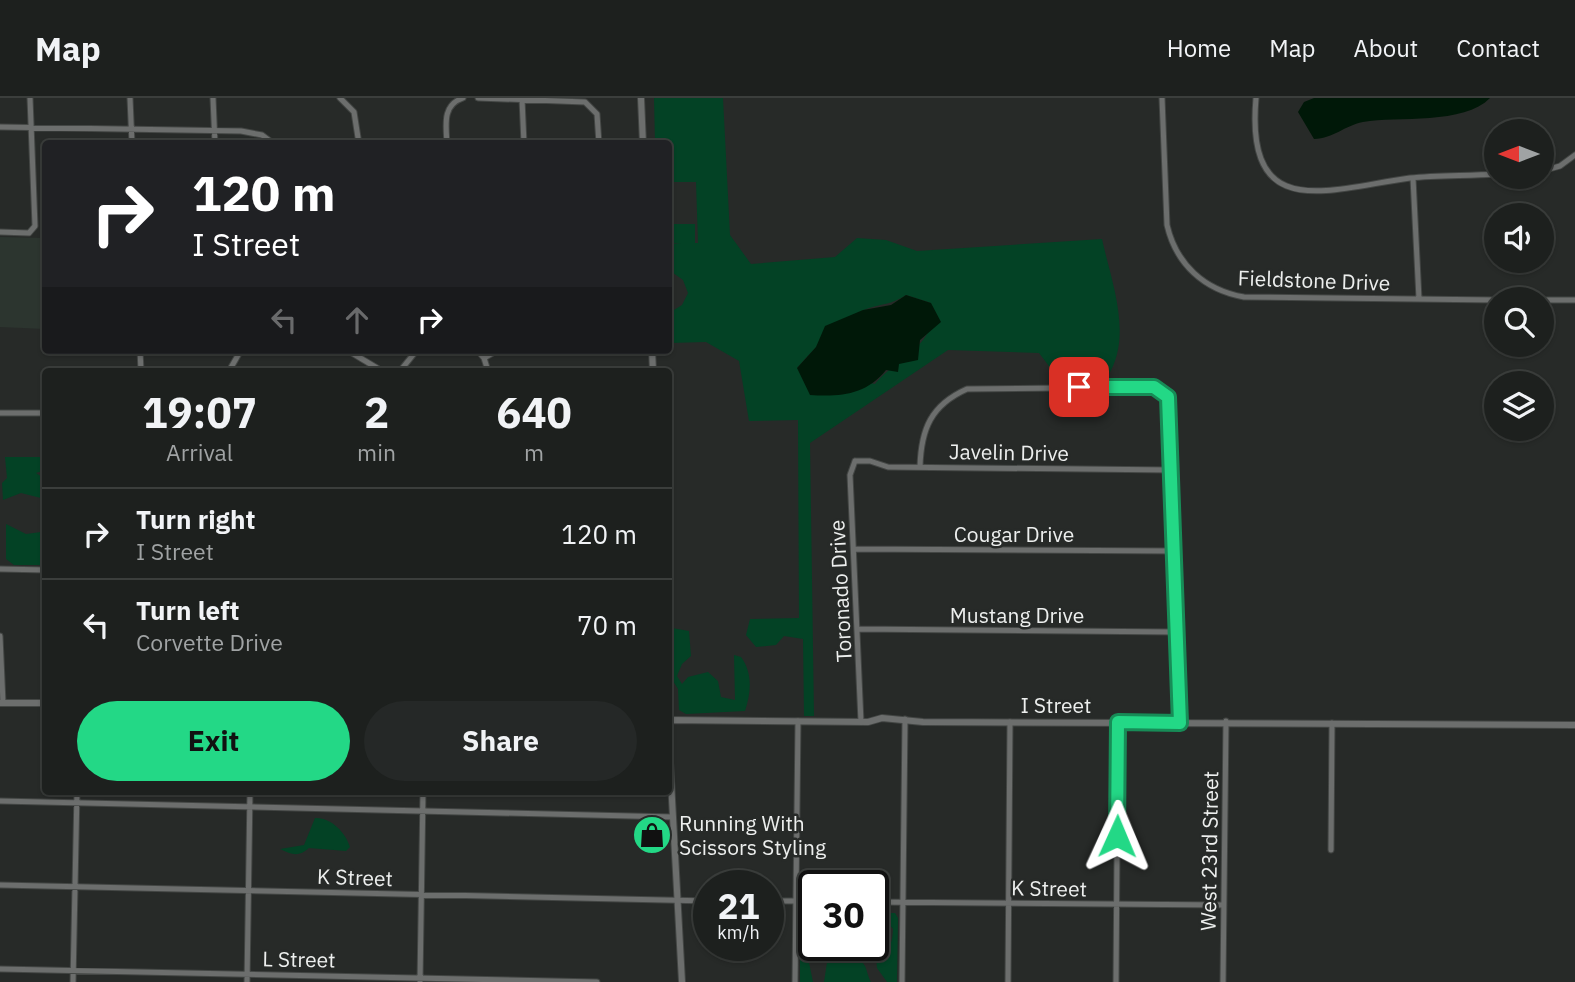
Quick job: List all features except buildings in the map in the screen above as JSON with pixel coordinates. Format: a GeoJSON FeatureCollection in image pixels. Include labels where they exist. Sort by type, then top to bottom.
{"type":"FeatureCollection","features":[{"type":"Feature","properties":{"kind":"street"},"geometry":{"type":"LineString","coordinates":[[0,232],[29,233],[35,226],[30,98]]}},
{"type":"Feature","properties":{"kind":"street"},"geometry":{"type":"LineString","coordinates":[[130,98],[132,140]]}},
{"type":"Feature","properties":{"kind":"street"},"geometry":{"type":"LineString","coordinates":[[213,98],[215,140]]}},
{"type":"Feature","properties":{"kind":"street"},"geometry":{"type":"LineString","coordinates":[[340,98],[354,113],[358,140]]}},
{"type":"Feature","properties":{"kind":"street"},"geometry":{"type":"LineString","coordinates":[[447,140],[447,111],[454,102],[463,98]]}},
{"type":"Feature","properties":{"kind":"street"},"geometry":{"type":"LineString","coordinates":[[478,98],[573,100],[587,103],[597,114],[599,140]]}},
{"type":"Feature","properties":{"kind":"street"},"geometry":{"type":"LineString","coordinates":[[641,98],[643,140]]}},
{"type":"Feature","properties":{"kind":"street","name":"Fieldstone Drive"},"geometry":{"type":"LineString","coordinates":[[1162,98],[1167,225],[1174,249],[1191,272],[1213,287],[1244,297],[1484,300]]}},
{"type":"Feature","properties":{"kind":"street"},"geometry":{"type":"LineString","coordinates":[[1256,98],[1256,136],[1262,163],[1270,176],[1286,186],[1318,193],[1413,178],[1484,175]]}},
{"type":"Feature","properties":{"kind":"street"},"geometry":{"type":"LineString","coordinates":[[522,99],[524,140]]}},
{"type":"Feature","properties":{"kind":"street"},"geometry":{"type":"LineString","coordinates":[[0,127],[251,132],[266,140]]}},
{"type":"Feature","properties":{"kind":"street"},"geometry":{"type":"LineString","coordinates":[[1554,168],[1575,155]]}},
{"type":"Feature","properties":{"kind":"street"},"geometry":{"type":"LineString","coordinates":[[1413,178],[1419,299]]}},
{"type":"Feature","properties":{"kind":"street"},"geometry":{"type":"LineString","coordinates":[[1554,300],[1575,300]]}},
{"type":"Feature","properties":{"kind":"street"},"geometry":{"type":"LineString","coordinates":[[354,354],[377,368]]}},
{"type":"Feature","properties":{"kind":"street"},"geometry":{"type":"LineString","coordinates":[[402,368],[413,354]]}},
{"type":"Feature","properties":{"kind":"street"},"geometry":{"type":"LineString","coordinates":[[480,354],[487,368]]}},
{"type":"Feature","properties":{"kind":"street"},"geometry":{"type":"LineString","coordinates":[[484,358],[491,354]]}},
{"type":"Feature","properties":{"kind":"street"},"geometry":{"type":"LineString","coordinates":[[920,467],[921,441],[935,409],[949,397],[967,389],[1154,387],[1168,397],[1180,723]]}},
{"type":"Feature","properties":{"kind":"street"},"geometry":{"type":"LineString","coordinates":[[0,412],[42,413]]}},
{"type":"Feature","properties":{"kind":"street"},"geometry":{"type":"LineString","coordinates":[[850,455],[855,461]]}},
{"type":"Feature","properties":{"kind":"street","name":"Javelin Drive"},"geometry":{"type":"LineString","coordinates":[[855,461],[870,461],[888,467],[1171,470]]}},
{"type":"Feature","properties":{"kind":"street","name":"Toronado Drive"},"geometry":{"type":"LineString","coordinates":[[855,461],[850,475],[861,722]]}},
{"type":"Feature","properties":{"kind":"street","name":"Cougar Drive"},"geometry":{"type":"LineString","coordinates":[[854,549],[1174,551]]}},
{"type":"Feature","properties":{"kind":"street"},"geometry":{"type":"LineString","coordinates":[[0,569],[42,570]]}},
{"type":"Feature","properties":{"kind":"street","name":"Mustang Drive"},"geometry":{"type":"LineString","coordinates":[[858,629],[1176,632]]}},
{"type":"Feature","properties":{"kind":"street"},"geometry":{"type":"LineString","coordinates":[[0,636],[1,703],[42,703]]}},
{"type":"Feature","properties":{"kind":"street"},"geometry":{"type":"LineString","coordinates":[[902,982],[905,719]]}},
{"type":"Feature","properties":{"kind":"street","name":"I Street"},"geometry":{"type":"LineString","coordinates":[[672,720],[861,722],[905,719],[1575,725]]}},
{"type":"Feature","properties":{"kind":"street"},"geometry":{"type":"LineString","coordinates":[[795,982],[799,721]]}},
{"type":"Feature","properties":{"kind":"street","name":"West 23rd Street"},"geometry":{"type":"LineString","coordinates":[[1223,982],[1226,721]]}},
{"type":"Feature","properties":{"kind":"street"},"geometry":{"type":"LineString","coordinates":[[1008,982],[1010,722]]}},
{"type":"Feature","properties":{"kind":"street"},"geometry":{"type":"LineString","coordinates":[[1116,982],[1118,722]]}},
{"type":"Feature","properties":{"kind":"street"},"geometry":{"type":"LineString","coordinates":[[1331,850],[1332,723]]}},
{"type":"Feature","properties":{"kind":"street"},"geometry":{"type":"LineString","coordinates":[[73,982],[77,795]]}},
{"type":"Feature","properties":{"kind":"street"},"geometry":{"type":"LineString","coordinates":[[247,982],[250,795]]}},
{"type":"Feature","properties":{"kind":"street"},"geometry":{"type":"LineString","coordinates":[[420,980],[423,795]]}},
{"type":"Feature","properties":{"kind":"street"},"geometry":{"type":"LineString","coordinates":[[672,795],[682,982]]}},
{"type":"Feature","properties":{"kind":"street"},"geometry":{"type":"LineString","coordinates":[[0,802],[673,817]]}},
{"type":"Feature","properties":{"kind":"street","name":"K Street"},"geometry":{"type":"LineString","coordinates":[[0,885],[693,901]]}},
{"type":"Feature","properties":{"kind":"street"},"geometry":{"type":"LineString","coordinates":[[784,901],[796,901]]}},
{"type":"Feature","properties":{"kind":"street","name":"K Street"},"geometry":{"type":"LineString","coordinates":[[889,902],[1224,905]]}},
{"type":"Feature","properties":{"kind":"street","name":"L Street"},"geometry":{"type":"LineString","coordinates":[[0,969],[597,982]]}},
{"type":"Feature","properties":{"kind":"shaded area"},"geometry":{"type":"Polygon","coordinates":[[[1314,98],[1490,98],[1479,107],[1448,116],[1363,122],[1314,139],[1298,112],[1304,102],[1314,98]]]}},
{"type":"Feature","properties":{"kind":"shaded area"},"geometry":{"type":"Polygon","coordinates":[[[0,237],[42,238],[42,329],[0,327],[0,237]]]}},
{"type":"Feature","properties":{"kind":"shaded area"},"geometry":{"type":"Polygon","coordinates":[[[906,295],[931,303],[941,322],[920,340],[918,360],[899,364],[898,372],[886,370],[870,385],[852,393],[810,395],[797,368],[816,347],[825,326],[863,310],[891,305],[906,295]]]}},
{"type":"Feature","properties":{"kind":"green space"},"geometry":{"type":"Polygon","coordinates":[[[654,98],[723,98],[730,235],[751,264],[835,257],[857,238],[886,240],[917,251],[1102,239],[1115,291],[1120,327],[1119,344],[1107,377],[1058,378],[1039,353],[948,350],[810,443],[814,716],[804,716],[803,639],[784,636],[776,645],[756,647],[746,635],[750,619],[799,618],[798,420],[749,421],[739,361],[706,342],[672,343],[672,311],[682,305],[688,293],[683,280],[672,272],[672,244],[681,243],[672,243],[672,224],[695,224],[695,243],[698,243],[696,182],[672,182],[672,140],[655,140],[654,98]],[[906,295],[846,320],[797,368],[875,384],[923,340],[929,329],[931,303],[906,295]]]}},
{"type":"Feature","properties":{"kind":"green space"},"geometry":{"type":"Polygon","coordinates":[[[5,457],[42,457],[42,471],[36,473],[42,477],[42,498],[21,493],[3,500],[2,483],[7,478],[5,457]]]}},
{"type":"Feature","properties":{"kind":"green space"},"geometry":{"type":"Polygon","coordinates":[[[42,517],[42,565],[14,565],[6,559],[6,524],[26,534],[41,532],[42,517]]]}},
{"type":"Feature","properties":{"kind":"green space"},"geometry":{"type":"Polygon","coordinates":[[[672,628],[689,631],[691,656],[682,664],[677,676],[682,684],[688,677],[708,672],[718,681],[721,697],[735,700],[734,655],[741,657],[748,670],[750,683],[745,711],[686,714],[679,710],[678,689],[673,681],[672,628]]]}},
{"type":"Feature","properties":{"kind":"green space"},"geometry":{"type":"Polygon","coordinates":[[[315,818],[327,820],[337,827],[350,847],[346,851],[309,848],[295,854],[280,849],[304,845],[315,818]]]}},
{"type":"Feature","properties":{"kind":"green space"},"geometry":{"type":"Polygon","coordinates":[[[889,913],[895,913],[898,918],[897,982],[887,982],[877,968],[876,961],[889,961],[893,929],[889,924],[889,913]]]}},
{"type":"Feature","properties":{"kind":"green space"},"geometry":{"type":"Polygon","coordinates":[[[800,961],[809,961],[813,982],[800,982],[800,961]]]}},
{"type":"Feature","properties":{"kind":"green space"},"geometry":{"type":"Polygon","coordinates":[[[827,961],[861,961],[871,982],[824,982],[827,961]]]}},
{"type":"Feature","properties":{"kind":"place","name":"Running With Scissors Styling"},"geometry":{"type":"Point","coordinates":[652,835]}},
{"type":"Feature","properties":{"kind":"route"},"geometry":{"type":"LineString","coordinates":[[1079,387],[1154,387],[1168,397],[1180,723],[1118,722],[1117,836]]}}]}
